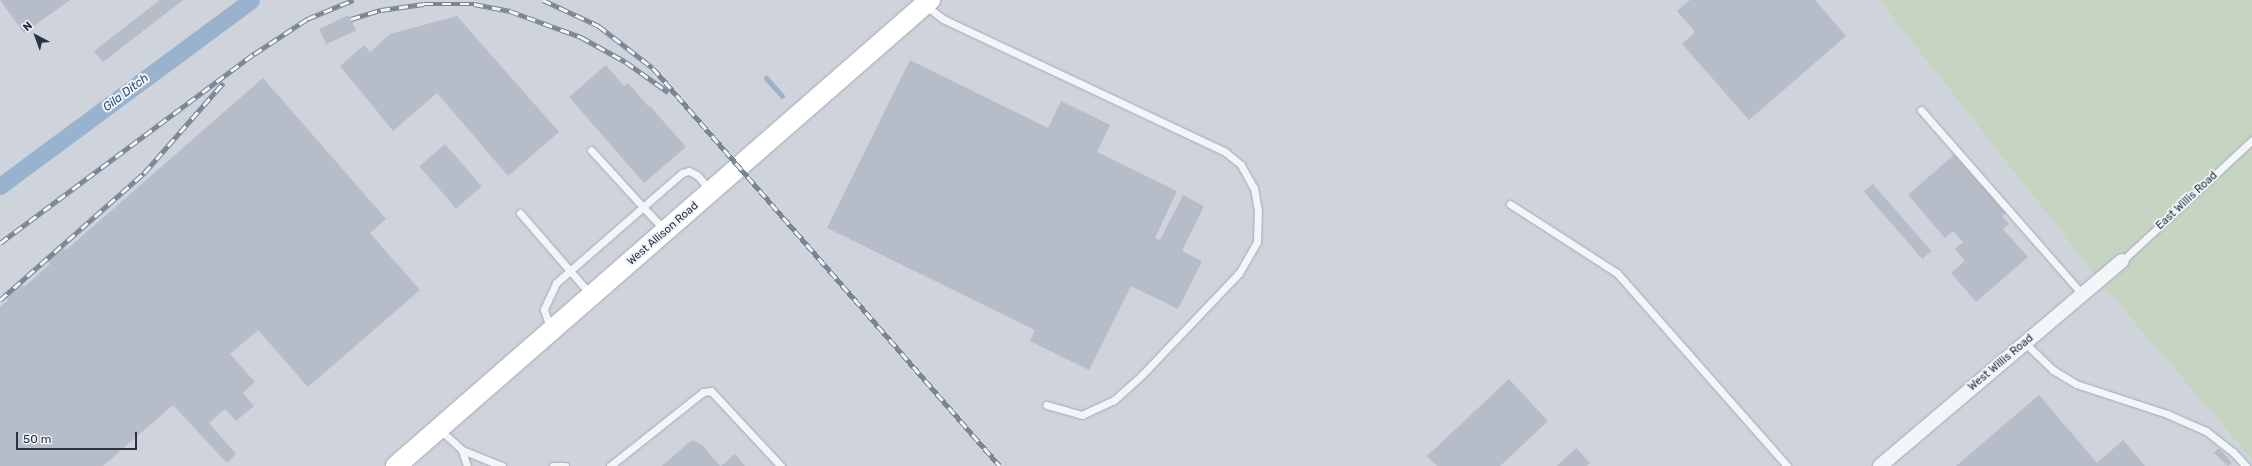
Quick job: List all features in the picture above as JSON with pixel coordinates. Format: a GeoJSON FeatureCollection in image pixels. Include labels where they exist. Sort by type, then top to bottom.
{"type":"FeatureCollection","features":[{"type":"Feature","properties":{"kind":"street","name":"West Allison Road"},"geometry":{"type":"LineString","coordinates":[[396,466],[927,2]]}},
{"type":"Feature","properties":{"kind":"street","name":"West Willis Road"},"geometry":{"type":"LineString","coordinates":[[1880,466],[2122,261]]}},
{"type":"Feature","properties":{"kind":"lane"},"geometry":{"type":"LineString","coordinates":[[927,2],[943,19],[1224,151],[1241,165],[1254,188],[1258,211],[1257,242],[1239,272],[1142,375],[1114,400],[1082,415],[1046,406]]}},
{"type":"Feature","properties":{"kind":"lane"},"geometry":{"type":"LineString","coordinates":[[1921,110],[2082,294]]}},
{"type":"Feature","properties":{"kind":"lane","name":"East Willis Road"},"geometry":{"type":"LineString","coordinates":[[2122,261],[2252,140]]}},
{"type":"Feature","properties":{"kind":"lane"},"geometry":{"type":"LineString","coordinates":[[591,150],[666,231]]}},
{"type":"Feature","properties":{"kind":"lane"},"geometry":{"type":"LineString","coordinates":[[551,331],[544,309],[548,297],[556,283],[682,173],[689,171],[697,175],[712,191]]}},
{"type":"Feature","properties":{"kind":"lane"},"geometry":{"type":"LineString","coordinates":[[1510,204],[1616,273],[1787,466]]}},
{"type":"Feature","properties":{"kind":"lane"},"geometry":{"type":"LineString","coordinates":[[520,213],[592,296]]}},
{"type":"Feature","properties":{"kind":"lane"},"geometry":{"type":"LineString","coordinates":[[2025,343],[2053,370],[2076,384],[2167,414],[2206,431],[2234,452],[2246,466]]}},
{"type":"Feature","properties":{"kind":"lane"},"geometry":{"type":"LineString","coordinates":[[610,466],[703,392],[711,391],[781,466]]}},
{"type":"Feature","properties":{"kind":"lane"},"geometry":{"type":"LineString","coordinates":[[439,429],[462,450],[502,466]]}},
{"type":"Feature","properties":{"kind":"lane"},"geometry":{"type":"LineString","coordinates":[[462,450],[467,466]]}},
{"type":"Feature","properties":{"kind":"lane"},"geometry":{"type":"LineString","coordinates":[[553,466],[565,466]]}},
{"type":"Feature","properties":{"kind":"shaded area"},"geometry":{"type":"Polygon","coordinates":[[[0,0],[1879,0],[2109,293],[2252,460],[2252,466],[0,466],[0,0]]]}},
{"type":"Feature","properties":{"kind":"green space"},"geometry":{"type":"Polygon","coordinates":[[[1879,0],[2252,0],[2252,460],[2109,293],[1879,0]]]}},
{"type":"Feature","properties":{"kind":"building"},"geometry":{"type":"Polygon","coordinates":[[[0,0],[70,0],[24,33],[0,0]]]}},
{"type":"Feature","properties":{"kind":"building"},"geometry":{"type":"Polygon","coordinates":[[[160,0],[183,0],[103,62],[94,51],[160,0]]]}},
{"type":"Feature","properties":{"kind":"building"},"geometry":{"type":"Polygon","coordinates":[[[1690,0],[1815,0],[1846,36],[1749,120],[1682,44],[1695,32],[1677,11],[1690,0]]]}},
{"type":"Feature","properties":{"kind":"building"},"geometry":{"type":"Polygon","coordinates":[[[349,15],[356,30],[326,44],[319,29],[349,15]]]}},
{"type":"Feature","properties":{"kind":"building"},"geometry":{"type":"Polygon","coordinates":[[[457,16],[559,132],[508,176],[437,93],[393,131],[340,66],[364,45],[370,52],[390,34],[457,16]]]}},
{"type":"Feature","properties":{"kind":"building"},"geometry":{"type":"Polygon","coordinates":[[[910,60],[1048,128],[1061,101],[1110,125],[1097,152],[1177,191],[1155,238],[1160,240],[1183,195],[1204,206],[1182,251],[1202,261],[1178,309],[1131,286],[1089,370],[1030,341],[1035,330],[827,228],[910,60]]]}},
{"type":"Feature","properties":{"kind":"building"},"geometry":{"type":"Polygon","coordinates":[[[606,65],[624,86],[628,83],[686,147],[644,183],[569,97],[606,65]]]}},
{"type":"Feature","properties":{"kind":"building"},"geometry":{"type":"Polygon","coordinates":[[[263,78],[386,219],[370,233],[420,290],[308,387],[258,330],[230,354],[255,382],[243,393],[254,406],[236,421],[225,409],[209,423],[236,454],[227,463],[173,405],[103,466],[0,466],[0,307],[8,300],[3,294],[19,281],[24,287],[50,264],[45,258],[61,244],[66,250],[263,78]]]}},
{"type":"Feature","properties":{"kind":"building"},"geometry":{"type":"Polygon","coordinates":[[[445,144],[482,186],[456,209],[419,166],[445,144]]]}},
{"type":"Feature","properties":{"kind":"building"},"geometry":{"type":"Polygon","coordinates":[[[1956,153],[2007,212],[2002,216],[2009,224],[2003,229],[2028,257],[1976,302],[1951,273],[1965,261],[1955,249],[1963,242],[1953,231],[1945,238],[1908,195],[1956,153]]]}},
{"type":"Feature","properties":{"kind":"building"},"geometry":{"type":"Polygon","coordinates":[[[1873,184],[1931,251],[1922,259],[1864,192],[1873,184]]]}},
{"type":"Feature","properties":{"kind":"building"},"geometry":{"type":"Polygon","coordinates":[[[1509,379],[1548,421],[1500,466],[1437,466],[1427,456],[1509,379]]]}},
{"type":"Feature","properties":{"kind":"building"},"geometry":{"type":"Polygon","coordinates":[[[2039,395],[2097,463],[2123,440],[2145,466],[1956,466],[2039,395]]]}},
{"type":"Feature","properties":{"kind":"building"},"geometry":{"type":"Polygon","coordinates":[[[692,440],[702,445],[720,466],[662,466],[692,440]]]}},
{"type":"Feature","properties":{"kind":"building"},"geometry":{"type":"Polygon","coordinates":[[[1576,448],[1590,463],[1587,466],[1557,466],[1576,448]]]}},
{"type":"Feature","properties":{"kind":"building"},"geometry":{"type":"Polygon","coordinates":[[[2219,448],[2232,463],[2228,466],[2214,453],[2219,448]]]}},
{"type":"Feature","properties":{"kind":"building"},"geometry":{"type":"Polygon","coordinates":[[[735,454],[745,466],[721,466],[735,454]]]}},
{"type":"Feature","properties":{"kind":"waterway","name":"Gila Ditch"},"geometry":{"type":"LineString","coordinates":[[0,186],[251,0]]}},
{"type":"Feature","properties":{"kind":"waterway"},"geometry":{"type":"LineString","coordinates":[[766,78],[782,96]]}},
{"type":"Feature","properties":{"kind":"railway"},"geometry":{"type":"LineString","coordinates":[[0,243],[254,54],[307,19],[353,0]]}},
{"type":"Feature","properties":{"kind":"railway"},"geometry":{"type":"LineString","coordinates":[[543,0],[599,26],[653,68],[1000,466]]}},
{"type":"Feature","properties":{"kind":"railway"},"geometry":{"type":"LineString","coordinates":[[351,19],[381,10],[424,4],[474,4],[510,11],[581,37],[626,62],[668,92]]}},
{"type":"Feature","properties":{"kind":"railway"},"geometry":{"type":"LineString","coordinates":[[0,300],[144,173],[223,83]]}}]}
